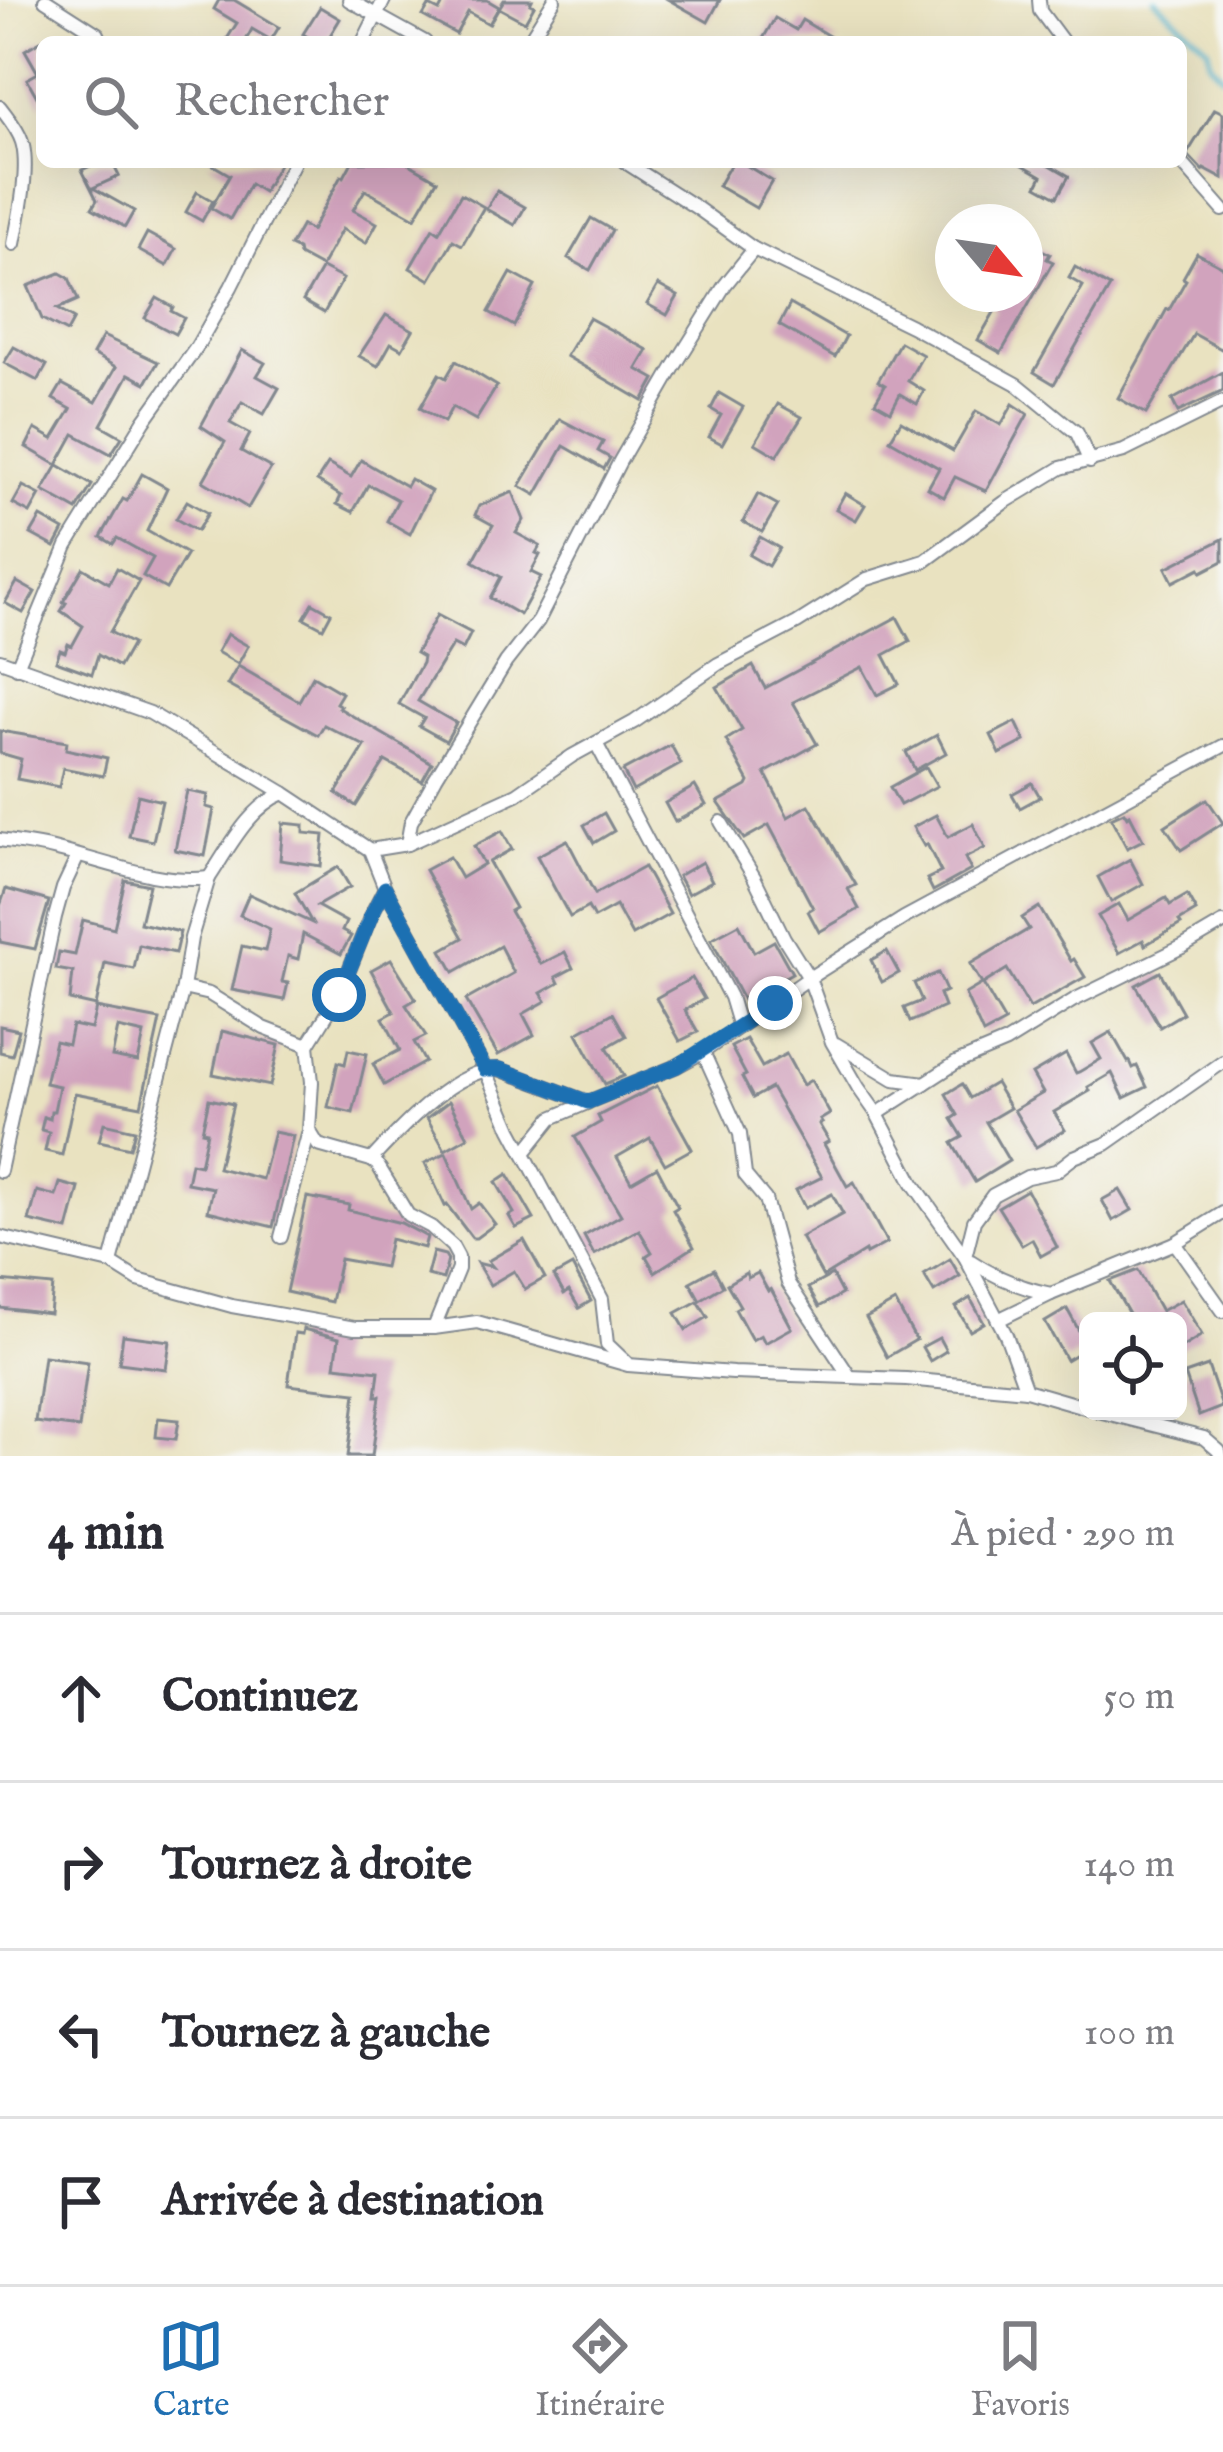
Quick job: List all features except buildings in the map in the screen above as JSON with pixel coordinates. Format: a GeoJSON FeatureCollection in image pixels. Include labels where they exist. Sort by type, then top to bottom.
{"type":"FeatureCollection","features":[{"type":"Feature","properties":{"kind":"street"},"geometry":{"type":"LineString","coordinates":[[45,0],[99,36]]}},
{"type":"Feature","properties":{"kind":"street"},"geometry":{"type":"LineString","coordinates":[[349,0],[413,36]]}},
{"type":"Feature","properties":{"kind":"street"},"geometry":{"type":"LineString","coordinates":[[366,36],[384,0]]}},
{"type":"Feature","properties":{"kind":"street"},"geometry":{"type":"LineString","coordinates":[[532,36],[554,0]]}},
{"type":"Feature","properties":{"kind":"street"},"geometry":{"type":"LineString","coordinates":[[1039,0],[1040,10],[1060,36]]}},
{"type":"Feature","properties":{"kind":"street"},"geometry":{"type":"LineString","coordinates":[[2,112],[23,146],[14,244]]}},
{"type":"Feature","properties":{"kind":"street"},"geometry":{"type":"LineString","coordinates":[[17,667],[67,546],[203,335],[291,168]]}},
{"type":"Feature","properties":{"kind":"street"},"geometry":{"type":"LineString","coordinates":[[634,168],[754,250],[1017,384],[1077,433],[1090,462]]}},
{"type":"Feature","properties":{"kind":"street"},"geometry":{"type":"LineString","coordinates":[[1186,168],[1223,210]]}},
{"type":"Feature","properties":{"kind":"street"},"geometry":{"type":"LineString","coordinates":[[407,844],[411,822],[436,777],[506,662],[538,621],[674,367],[725,285],[754,250]]}},
{"type":"Feature","properties":{"kind":"street"},"geometry":{"type":"LineString","coordinates":[[370,850],[407,844],[518,794],[718,664],[867,578],[925,561],[1005,502],[1061,469],[1124,452],[1223,402]]}},
{"type":"Feature","properties":{"kind":"street"},"geometry":{"type":"LineString","coordinates":[[0,660],[150,713],[370,850],[385,888],[485,1069],[602,1299],[607,1344],[628,1365]]}},
{"type":"Feature","properties":{"kind":"street"},"geometry":{"type":"LineString","coordinates":[[596,743],[730,997],[739,1027]]}},
{"type":"Feature","properties":{"kind":"street"},"geometry":{"type":"LineString","coordinates":[[524,1153],[552,1118],[703,1052],[904,918],[1223,746]]}},
{"type":"Feature","properties":{"kind":"street"},"geometry":{"type":"LineString","coordinates":[[111,1263],[209,878],[240,831],[268,800],[284,793]]}},
{"type":"Feature","properties":{"kind":"street"},"geometry":{"type":"LineString","coordinates":[[721,823],[809,978],[832,1042],[878,1114],[913,1183],[965,1257],[998,1320],[1026,1390]]}},
{"type":"Feature","properties":{"kind":"street"},"geometry":{"type":"LineString","coordinates":[[0,840],[187,881],[209,878]]}},
{"type":"Feature","properties":{"kind":"street"},"geometry":{"type":"LineString","coordinates":[[0,1171],[6,1110],[63,888],[78,856]]}},
{"type":"Feature","properties":{"kind":"street"},"geometry":{"type":"LineString","coordinates":[[281,1238],[309,1130],[308,1045],[339,995],[385,888]]}},
{"type":"Feature","properties":{"kind":"street"},"geometry":{"type":"LineString","coordinates":[[878,1114],[956,1063],[1006,1042],[1074,1000],[1223,923]]}},
{"type":"Feature","properties":{"kind":"street"},"geometry":{"type":"LineString","coordinates":[[183,988],[208,994],[265,1028],[308,1045]]}},
{"type":"Feature","properties":{"kind":"street"},"geometry":{"type":"LineString","coordinates":[[832,1042],[894,1079],[926,1083]]}},
{"type":"Feature","properties":{"kind":"street"},"geometry":{"type":"LineString","coordinates":[[703,1052],[740,1134],[745,1175],[765,1199],[788,1282],[850,1377]]}},
{"type":"Feature","properties":{"kind":"street"},"geometry":{"type":"LineString","coordinates":[[965,1257],[974,1221],[993,1195],[1056,1171],[1073,1157],[1106,1144],[1223,1062]]}},
{"type":"Feature","properties":{"kind":"street"},"geometry":{"type":"LineString","coordinates":[[371,1160],[431,1100],[485,1069],[500,1069],[588,1102]]}},
{"type":"Feature","properties":{"kind":"street"},"geometry":{"type":"LineString","coordinates":[[309,1130],[318,1144],[377,1164],[408,1215],[452,1246],[458,1269],[434,1328]]}},
{"type":"Feature","properties":{"kind":"street"},"geometry":{"type":"LineString","coordinates":[[998,1320],[1175,1243],[1223,1213]]}},
{"type":"Feature","properties":{"kind":"street"},"geometry":{"type":"LineString","coordinates":[[0,1237],[111,1263],[138,1280],[232,1306],[356,1328],[434,1328],[477,1322],[628,1365],[1026,1390],[1079,1405]]}},
{"type":"Feature","properties":{"kind":"street"},"geometry":{"type":"LineString","coordinates":[[1175,1243],[1223,1311]]}},
{"type":"Feature","properties":{"kind":"street"},"geometry":{"type":"LineString","coordinates":[[965,1257],[990,1274],[1052,1294]]}},
{"type":"Feature","properties":{"kind":"street"},"geometry":{"type":"LineString","coordinates":[[1133,1420],[1204,1438],[1220,1456]]}},
{"type":"Feature","properties":{"kind":"waterway"},"geometry":{"type":"LineString","coordinates":[[1155,0],[1208,47],[1210,62],[1223,76]]}},
{"type":"Feature","properties":{"kind":"route"},"geometry":{"type":"LineString","coordinates":[[339,995],[385,888],[485,1069],[500,1069],[588,1102],[677,1066],[775,1003]]}}]}
